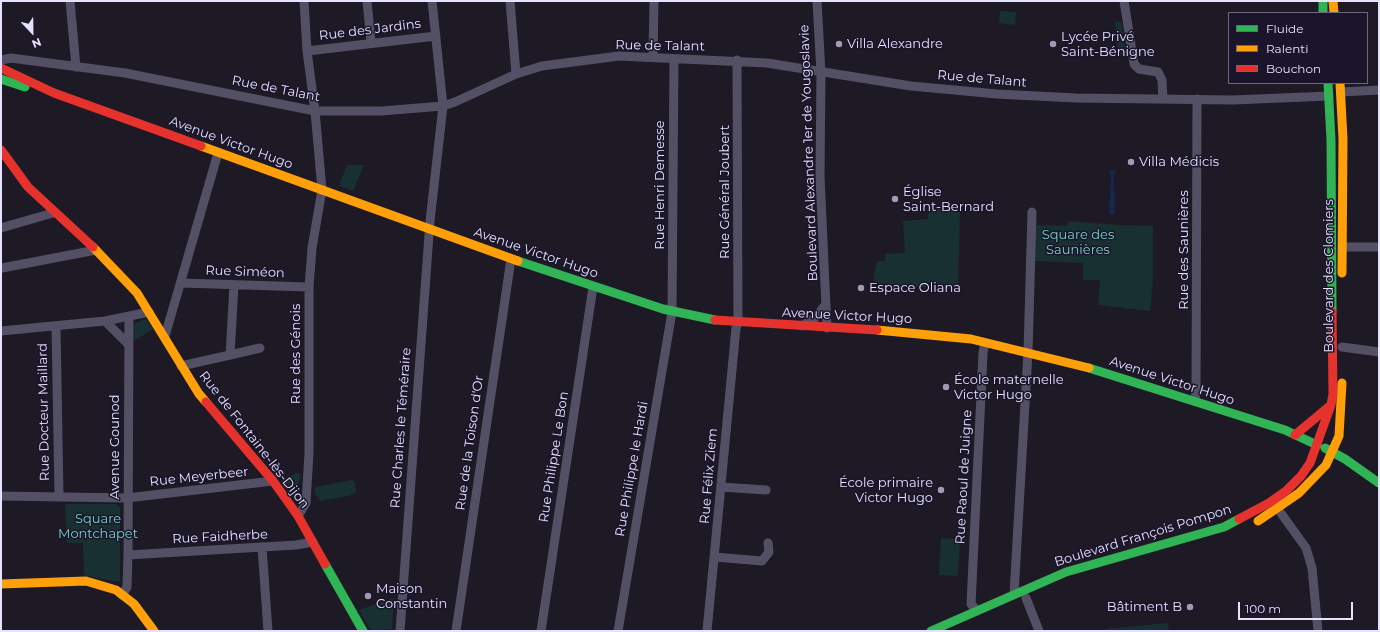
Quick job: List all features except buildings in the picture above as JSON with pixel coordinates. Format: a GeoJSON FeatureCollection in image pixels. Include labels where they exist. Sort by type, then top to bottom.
{"type":"FeatureCollection","features":[{"type":"Feature","properties":{"kind":"main road"},"geometry":{"type":"LineString","coordinates":[[1323,1],[1324,12]]}},
{"type":"Feature","properties":{"kind":"main road"},"geometry":{"type":"LineString","coordinates":[[1334,1],[1334,12]]}},
{"type":"Feature","properties":{"kind":"main road","name":"Avenue Victor Hugo"},"geometry":{"type":"LineString","coordinates":[[1,68],[54,93],[430,228],[511,260],[672,312],[738,324],[910,332],[971,339],[1028,352],[1072,363],[1195,401],[1295,435],[1379,483]]}},
{"type":"Feature","properties":{"kind":"main road","name":"Avenue Victor Hugo"},"geometry":{"type":"LineString","coordinates":[[1,79],[40,92],[54,93]]}},
{"type":"Feature","properties":{"kind":"main road","name":"Boulevard des Clomiers"},"geometry":{"type":"LineString","coordinates":[[1324,452],[1333,394],[1331,140],[1328,84]]}},
{"type":"Feature","properties":{"kind":"main road"},"geometry":{"type":"LineString","coordinates":[[1329,96],[1341,87]]}},
{"type":"Feature","properties":{"kind":"main road","name":"Boulevard des Clomiers"},"geometry":{"type":"LineString","coordinates":[[1341,87],[1342,285]]}},
{"type":"Feature","properties":{"kind":"main road","name":"Rue de Fontaine-lès-Dijon"},"geometry":{"type":"LineString","coordinates":[[1,150],[28,187],[54,213],[96,250],[137,294],[165,336],[181,366],[199,394],[273,482],[298,516],[363,631]]}},
{"type":"Feature","properties":{"kind":"main road","name":"Boulevard des Clomiers"},"geometry":{"type":"LineString","coordinates":[[1324,452],[1339,436],[1342,415],[1342,331]]}},
{"type":"Feature","properties":{"kind":"main road"},"geometry":{"type":"LineString","coordinates":[[1324,452],[1334,417],[1333,394]]}},
{"type":"Feature","properties":{"kind":"main road"},"geometry":{"type":"LineString","coordinates":[[1295,435],[1331,405]]}},
{"type":"Feature","properties":{"kind":"main road","name":"Avenue Victor Hugo"},"geometry":{"type":"LineString","coordinates":[[1261,424],[1324,452]]}},
{"type":"Feature","properties":{"kind":"main road","name":"Boulevard François Pompon"},"geometry":{"type":"LineString","coordinates":[[930,631],[1078,567],[1206,533],[1242,519],[1286,491],[1307,467],[1324,452]]}},
{"type":"Feature","properties":{"kind":"main road","name":"Boulevard François Pompon"},"geometry":{"type":"LineString","coordinates":[[1250,525],[1289,501],[1316,468],[1324,452]]}},
{"type":"Feature","properties":{"kind":"main road","name":"Boulevard François Pompon"},"geometry":{"type":"LineString","coordinates":[[950,631],[1026,598],[1094,571],[1190,546],[1238,530]]}},
{"type":"Feature","properties":{"kind":"main road"},"geometry":{"type":"LineString","coordinates":[[1,584],[86,582],[116,590],[134,604],[154,631]]}},
{"type":"Feature","properties":{"kind":"street"},"geometry":{"type":"LineString","coordinates":[[70,1],[76,67]]}},
{"type":"Feature","properties":{"kind":"street","name":"Rue des Génois"},"geometry":{"type":"LineString","coordinates":[[298,516],[306,503],[309,453],[309,287],[312,248],[322,190],[315,111],[307,51],[304,1]]}},
{"type":"Feature","properties":{"kind":"street"},"geometry":{"type":"LineString","coordinates":[[367,1],[371,42]]}},
{"type":"Feature","properties":{"kind":"street","name":"Rue Charles le Téméraire"},"geometry":{"type":"LineString","coordinates":[[400,631],[412,444],[430,228],[443,106],[432,1]]}},
{"type":"Feature","properties":{"kind":"street"},"geometry":{"type":"LineString","coordinates":[[510,1],[516,74]]}},
{"type":"Feature","properties":{"kind":"street"},"geometry":{"type":"LineString","coordinates":[[653,58],[654,1]]}},
{"type":"Feature","properties":{"kind":"street","name":"Boulevard Alexandre 1er de Yougoslavie"},"geometry":{"type":"LineString","coordinates":[[817,1],[821,73],[820,177],[827,328]]}},
{"type":"Feature","properties":{"kind":"street"},"geometry":{"type":"LineString","coordinates":[[1124,1],[1134,64],[1139,69],[1153,70],[1160,74],[1163,99]]}},
{"type":"Feature","properties":{"kind":"street","name":"Rue des Jardins"},"geometry":{"type":"LineString","coordinates":[[307,51],[371,42],[436,36]]}},
{"type":"Feature","properties":{"kind":"street","name":"Rue de Talant"},"geometry":{"type":"LineString","coordinates":[[1,60],[11,58],[125,73],[315,111],[382,111],[443,106],[516,74],[542,66],[619,56],[737,60],[780,65],[821,73],[911,86],[997,94],[1076,98],[1163,99],[1329,96]]}},
{"type":"Feature","properties":{"kind":"street","name":"Rue Henri Demesse"},"geometry":{"type":"LineString","coordinates":[[672,312],[674,59]]}},
{"type":"Feature","properties":{"kind":"street","name":"Rue Général Joubert"},"geometry":{"type":"LineString","coordinates":[[737,60],[738,324]]}},
{"type":"Feature","properties":{"kind":"street"},"geometry":{"type":"LineString","coordinates":[[1341,87],[1379,90]]}},
{"type":"Feature","properties":{"kind":"street","name":"Rue des Saunières"},"geometry":{"type":"LineString","coordinates":[[1195,401],[1197,99]]}},
{"type":"Feature","properties":{"kind":"street"},"geometry":{"type":"LineString","coordinates":[[165,336],[218,153]]}},
{"type":"Feature","properties":{"kind":"street"},"geometry":{"type":"LineString","coordinates":[[1014,594],[1028,352],[1032,212]]}},
{"type":"Feature","properties":{"kind":"street"},"geometry":{"type":"LineString","coordinates":[[1,228],[54,213]]}},
{"type":"Feature","properties":{"kind":"street"},"geometry":{"type":"LineString","coordinates":[[1342,247],[1379,247]]}},
{"type":"Feature","properties":{"kind":"street"},"geometry":{"type":"LineString","coordinates":[[2,268],[96,250]]}},
{"type":"Feature","properties":{"kind":"street","name":"Rue de la Toison d'Or"},"geometry":{"type":"LineString","coordinates":[[456,631],[511,260]]}},
{"type":"Feature","properties":{"kind":"street","name":"Rue Siméon"},"geometry":{"type":"LineString","coordinates":[[181,283],[309,287]]}},
{"type":"Feature","properties":{"kind":"street"},"geometry":{"type":"LineString","coordinates":[[230,355],[234,285]]}},
{"type":"Feature","properties":{"kind":"street","name":"Rue Philippe Le Bon"},"geometry":{"type":"LineString","coordinates":[[541,631],[593,287]]}},
{"type":"Feature","properties":{"kind":"street"},"geometry":{"type":"LineString","coordinates":[[802,326],[819,314],[826,304]]}},
{"type":"Feature","properties":{"kind":"street"},"geometry":{"type":"LineString","coordinates":[[1,331],[105,320],[149,312]]}},
{"type":"Feature","properties":{"kind":"street","name":"Rue Philippe le Hardi"},"geometry":{"type":"LineString","coordinates":[[618,631],[672,312]]}},
{"type":"Feature","properties":{"kind":"street","name":"Avenue Gounod"},"geometry":{"type":"LineString","coordinates":[[122,595],[127,587],[128,555],[127,498],[129,316]]}},
{"type":"Feature","properties":{"kind":"street"},"geometry":{"type":"LineString","coordinates":[[105,320],[129,346]]}},
{"type":"Feature","properties":{"kind":"street","name":"Rue Félix Ziem"},"geometry":{"type":"LineString","coordinates":[[707,631],[736,328],[738,324]]}},
{"type":"Feature","properties":{"kind":"street","name":"Rue Docteur Maillard"},"geometry":{"type":"LineString","coordinates":[[56,326],[58,496]]}},
{"type":"Feature","properties":{"kind":"street","name":"Rue Raoul de Juigne"},"geometry":{"type":"LineString","coordinates":[[976,611],[971,604],[983,353],[985,343]]}},
{"type":"Feature","properties":{"kind":"street"},"geometry":{"type":"LineString","coordinates":[[1342,347],[1379,352]]}},
{"type":"Feature","properties":{"kind":"street"},"geometry":{"type":"LineString","coordinates":[[181,366],[260,348]]}},
{"type":"Feature","properties":{"kind":"street","name":"Rue Meyerbeer"},"geometry":{"type":"LineString","coordinates":[[1,496],[127,498],[273,482]]}},
{"type":"Feature","properties":{"kind":"street"},"geometry":{"type":"LineString","coordinates":[[721,487],[766,490]]}},
{"type":"Feature","properties":{"kind":"street"},"geometry":{"type":"LineString","coordinates":[[1278,509],[1306,548],[1312,568],[1318,631]]}},
{"type":"Feature","properties":{"kind":"street","name":"Rue Faidherbe"},"geometry":{"type":"LineString","coordinates":[[128,555],[262,547],[313,542]]}},
{"type":"Feature","properties":{"kind":"street"},"geometry":{"type":"LineString","coordinates":[[715,557],[762,560],[769,552],[768,543]]}},
{"type":"Feature","properties":{"kind":"street"},"geometry":{"type":"LineString","coordinates":[[262,547],[268,631]]}},
{"type":"Feature","properties":{"kind":"street"},"geometry":{"type":"LineString","coordinates":[[1026,598],[1038,631]]}},
{"type":"Feature","properties":{"kind":"green space"},"geometry":{"type":"Polygon","coordinates":[[[1000,11],[1016,12],[1015,25],[999,23],[1000,11]]]}},
{"type":"Feature","properties":{"kind":"green space"},"geometry":{"type":"Polygon","coordinates":[[[1115,22],[1121,22],[1126,55],[1119,56],[1115,22]]]}},
{"type":"Feature","properties":{"kind":"green space"},"geometry":{"type":"Polygon","coordinates":[[[347,165],[364,165],[353,191],[339,186],[347,165]]]}},
{"type":"Feature","properties":{"kind":"green space"},"geometry":{"type":"Polygon","coordinates":[[[935,207],[960,212],[958,290],[874,283],[874,274],[877,261],[885,261],[885,254],[905,253],[903,221],[928,219],[928,214],[935,207]]]}},
{"type":"Feature","properties":{"kind":"green space","name":"Square des Saunières"},"geometry":{"type":"Polygon","coordinates":[[[1068,221],[1153,226],[1153,279],[1150,311],[1098,305],[1100,280],[1083,280],[1083,263],[1032,261],[1034,225],[1067,226],[1068,221]]]}},
{"type":"Feature","properties":{"kind":"green space"},"geometry":{"type":"Polygon","coordinates":[[[146,319],[153,329],[134,341],[134,324],[146,319]]]}},
{"type":"Feature","properties":{"kind":"green space"},"geometry":{"type":"Polygon","coordinates":[[[296,473],[301,473],[297,491],[294,493],[281,481],[296,473]]]}},
{"type":"Feature","properties":{"kind":"green space"},"geometry":{"type":"Polygon","coordinates":[[[352,480],[355,483],[356,493],[348,496],[320,501],[315,493],[315,487],[352,480]]]}},
{"type":"Feature","properties":{"kind":"green space","name":"Square Montchapet"},"geometry":{"type":"Polygon","coordinates":[[[65,504],[116,504],[120,508],[120,581],[117,582],[84,575],[83,543],[67,543],[65,504]]]}},
{"type":"Feature","properties":{"kind":"green space"},"geometry":{"type":"Polygon","coordinates":[[[941,538],[960,539],[958,576],[939,575],[941,538]]]}},
{"type":"Feature","properties":{"kind":"green space"},"geometry":{"type":"Polygon","coordinates":[[[394,598],[392,629],[371,631],[359,610],[394,598]]]}},
{"type":"Feature","properties":{"kind":"green space"},"geometry":{"type":"Polygon","coordinates":[[[1168,623],[1169,631],[1105,631],[1105,629],[1168,623]]]}},
{"type":"Feature","properties":{"kind":"water"},"geometry":{"type":"Polygon","coordinates":[[[1111,170],[1115,171],[1115,213],[1113,215],[1109,213],[1111,176],[1109,172],[1111,170]]]}},
{"type":"Feature","properties":{"kind":"traffic: fast"},"geometry":{"type":"LineString","coordinates":[[1323,1],[1323,12]]}},
{"type":"Feature","properties":{"kind":"traffic: fast"},"geometry":{"type":"LineString","coordinates":[[1,79],[25,87]]}},
{"type":"Feature","properties":{"kind":"traffic: fast"},"geometry":{"type":"LineString","coordinates":[[1328,84],[1331,140],[1332,312]]}},
{"type":"Feature","properties":{"kind":"traffic: fast"},"geometry":{"type":"LineString","coordinates":[[518,261],[663,309],[715,320]]}},
{"type":"Feature","properties":{"kind":"traffic: fast"},"geometry":{"type":"LineString","coordinates":[[1089,368],[1285,430],[1317,445]]}},
{"type":"Feature","properties":{"kind":"traffic: fast"},"geometry":{"type":"LineString","coordinates":[[1325,448],[1345,459],[1379,483]]}},
{"type":"Feature","properties":{"kind":"traffic: fast"},"geometry":{"type":"LineString","coordinates":[[931,631],[1066,572],[1224,527],[1239,519]]}},
{"type":"Feature","properties":{"kind":"traffic: fast"},"geometry":{"type":"LineString","coordinates":[[325,564],[363,631]]}},
{"type":"Feature","properties":{"kind":"traffic: slow"},"geometry":{"type":"LineString","coordinates":[[1333,1],[1334,12]]}},
{"type":"Feature","properties":{"kind":"traffic: slow"},"geometry":{"type":"LineString","coordinates":[[1340,84],[1343,139],[1342,273]]}},
{"type":"Feature","properties":{"kind":"traffic: slow"},"geometry":{"type":"LineString","coordinates":[[201,146],[518,261]]}},
{"type":"Feature","properties":{"kind":"traffic: slow"},"geometry":{"type":"LineString","coordinates":[[93,247],[137,293],[199,394],[206,402]]}},
{"type":"Feature","properties":{"kind":"traffic: slow"},"geometry":{"type":"LineString","coordinates":[[877,330],[971,339],[1089,368]]}},
{"type":"Feature","properties":{"kind":"traffic: slow"},"geometry":{"type":"LineString","coordinates":[[1258,521],[1299,493],[1326,465],[1339,436],[1342,383]]}},
{"type":"Feature","properties":{"kind":"traffic: slow"},"geometry":{"type":"LineString","coordinates":[[1,584],[86,581],[116,590],[134,604],[154,631]]}},
{"type":"Feature","properties":{"kind":"traffic: jam"},"geometry":{"type":"LineString","coordinates":[[1,68],[54,93],[201,146]]}},
{"type":"Feature","properties":{"kind":"traffic: jam"},"geometry":{"type":"LineString","coordinates":[[1,150],[28,187],[93,247]]}},
{"type":"Feature","properties":{"kind":"traffic: jam"},"geometry":{"type":"LineString","coordinates":[[1239,519],[1269,503],[1286,491],[1301,476],[1310,463],[1331,405],[1333,394],[1332,312]]}},
{"type":"Feature","properties":{"kind":"traffic: jam"},"geometry":{"type":"LineString","coordinates":[[715,320],[877,330]]}},
{"type":"Feature","properties":{"kind":"traffic: jam"},"geometry":{"type":"LineString","coordinates":[[206,402],[273,481],[298,516],[325,564]]}},
{"type":"Feature","properties":{"kind":"traffic: jam"},"geometry":{"type":"LineString","coordinates":[[1295,435],[1331,405]]}},
{"type":"Feature","properties":{"kind":"place","name":"Villa Alexandre"},"geometry":{"type":"Point","coordinates":[839,44]}},
{"type":"Feature","properties":{"kind":"place","name":"Lycée Privé Saint-Bénigne"},"geometry":{"type":"Point","coordinates":[1053,44]}},
{"type":"Feature","properties":{"kind":"place","name":"Villa Médicis"},"geometry":{"type":"Point","coordinates":[1131,162]}},
{"type":"Feature","properties":{"kind":"place","name":"Église Saint-Bernard"},"geometry":{"type":"Point","coordinates":[895,199]}},
{"type":"Feature","properties":{"kind":"place","name":"Espace Oliana"},"geometry":{"type":"Point","coordinates":[861,288]}},
{"type":"Feature","properties":{"kind":"place","name":"École maternelle Victor Hugo"},"geometry":{"type":"Point","coordinates":[946,387]}},
{"type":"Feature","properties":{"kind":"place","name":"École primaire Victor Hugo"},"geometry":{"type":"Point","coordinates":[941,490]}},
{"type":"Feature","properties":{"kind":"place","name":"Maison Constantin"},"geometry":{"type":"Point","coordinates":[368,596]}},
{"type":"Feature","properties":{"kind":"place","name":"Bâtiment B"},"geometry":{"type":"Point","coordinates":[1190,607]}}]}
